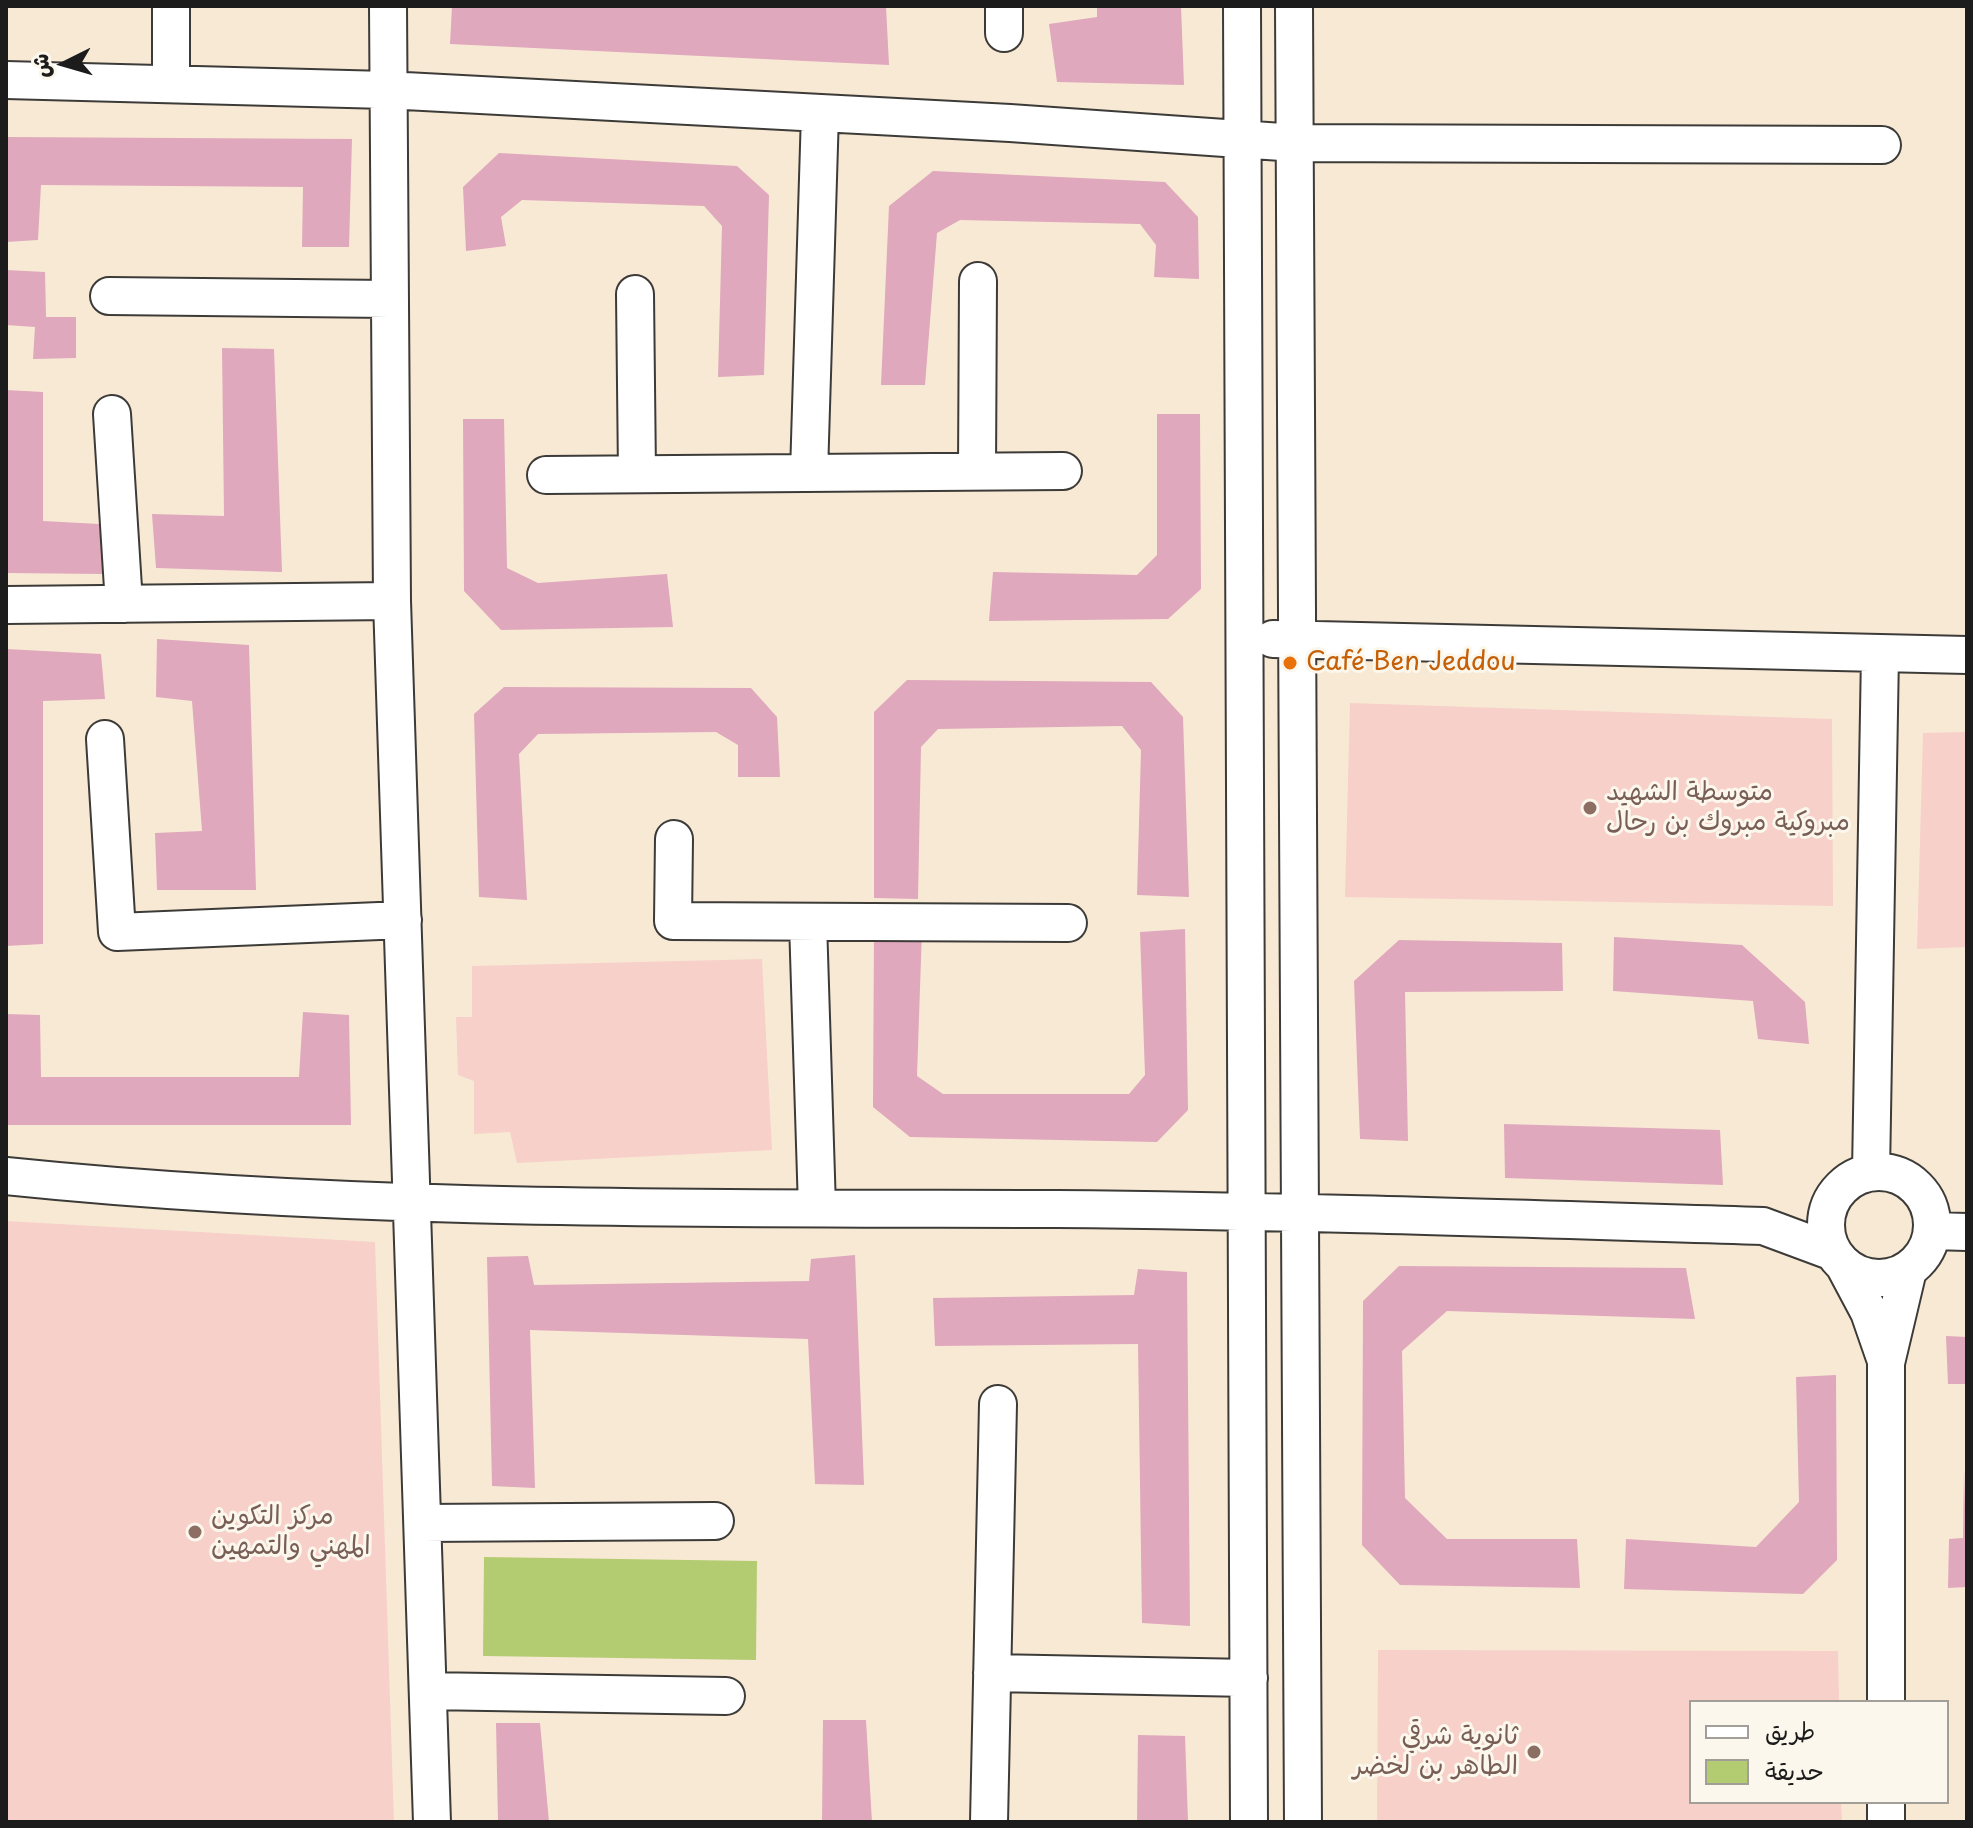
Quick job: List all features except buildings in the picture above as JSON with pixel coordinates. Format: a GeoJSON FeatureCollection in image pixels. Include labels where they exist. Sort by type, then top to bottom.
{"type":"FeatureCollection","features":[{"type":"Feature","properties":{"kind":"street"},"geometry":{"type":"LineString","coordinates":[[171,6],[171,84]]}},
{"type":"Feature","properties":{"kind":"street"},"geometry":{"type":"LineString","coordinates":[[388,6],[386,90],[392,601],[432,1822]]}},
{"type":"Feature","properties":{"kind":"street"},"geometry":{"type":"LineString","coordinates":[[1242,6],[1247,638],[1249,1822]]}},
{"type":"Feature","properties":{"kind":"street"},"geometry":{"type":"LineString","coordinates":[[1294,6],[1303,1822]]}},
{"type":"Feature","properties":{"kind":"street"},"geometry":{"type":"LineString","coordinates":[[6,80],[386,90],[1010,123],[1296,143],[1882,145]]}},
{"type":"Feature","properties":{"kind":"street"},"geometry":{"type":"LineString","coordinates":[[809,473],[820,113]]}},
{"type":"Feature","properties":{"kind":"street"},"geometry":{"type":"LineString","coordinates":[[977,471],[978,281]]}},
{"type":"Feature","properties":{"kind":"street"},"geometry":{"type":"LineString","coordinates":[[635,294],[637,474]]}},
{"type":"Feature","properties":{"kind":"street"},"geometry":{"type":"LineString","coordinates":[[109,296],[389,299]]}},
{"type":"Feature","properties":{"kind":"street"},"geometry":{"type":"LineString","coordinates":[[112,414],[124,604]]}},
{"type":"Feature","properties":{"kind":"street"},"geometry":{"type":"LineString","coordinates":[[546,475],[1063,471]]}},
{"type":"Feature","properties":{"kind":"street"},"geometry":{"type":"LineString","coordinates":[[6,605],[392,601]]}},
{"type":"Feature","properties":{"kind":"street"},"geometry":{"type":"LineString","coordinates":[[1247,638],[1967,655]]}},
{"type":"Feature","properties":{"kind":"street"},"geometry":{"type":"LineString","coordinates":[[1871,1172],[1880,654]]}},
{"type":"Feature","properties":{"kind":"street"},"geometry":{"type":"LineString","coordinates":[[105,739],[117,932],[403,920]]}},
{"type":"Feature","properties":{"kind":"street"},"geometry":{"type":"LineString","coordinates":[[674,839],[673,921],[1068,923]]}},
{"type":"Feature","properties":{"kind":"street"},"geometry":{"type":"LineString","coordinates":[[808,922],[817,1208]]}},
{"type":"Feature","properties":{"kind":"street"},"geometry":{"type":"LineString","coordinates":[[6,1176],[157,1192],[412,1204],[1249,1210],[1763,1226],[1838,1258],[1858,1274],[1875,1278],[1908,1270],[1950,1231],[1932,1214],[1917,1186],[1888,1172],[1871,1172],[1855,1177],[1831,1201],[1763,1226]]}},
{"type":"Feature","properties":{"kind":"street"},"geometry":{"type":"LineString","coordinates":[[1831,1201],[1827,1235],[1869,1312],[1886,1363]]}},
{"type":"Feature","properties":{"kind":"street"},"geometry":{"type":"LineString","coordinates":[[1886,1700],[1886,1363],[1908,1270]]}},
{"type":"Feature","properties":{"kind":"street"},"geometry":{"type":"LineString","coordinates":[[989,1822],[998,1404]]}},
{"type":"Feature","properties":{"kind":"street"},"geometry":{"type":"LineString","coordinates":[[423,1523],[715,1521]]}},
{"type":"Feature","properties":{"kind":"street"},"geometry":{"type":"LineString","coordinates":[[992,1673],[1249,1678]]}},
{"type":"Feature","properties":{"kind":"street"},"geometry":{"type":"LineString","coordinates":[[428,1691],[726,1696]]}},
{"type":"Feature","properties":{"kind":"shaded area","name":"متوسطة الشهيد مبروكية مبروك بن رحال"},"geometry":{"type":"Polygon","coordinates":[[[1350,703],[1832,719],[1833,906],[1345,897],[1350,703]]]}},
{"type":"Feature","properties":{"kind":"shaded area"},"geometry":{"type":"Polygon","coordinates":[[[1967,732],[1967,947],[1917,949],[1923,733],[1967,732]]]}},
{"type":"Feature","properties":{"kind":"shaded area"},"geometry":{"type":"Polygon","coordinates":[[[762,959],[772,1150],[517,1163],[510,1132],[474,1134],[474,1081],[458,1075],[456,1017],[472,1017],[472,966],[762,959]]]}},
{"type":"Feature","properties":{"kind":"shaded area","name":"مركز التكوين المهني والتمهين"},"geometry":{"type":"Polygon","coordinates":[[[6,1221],[375,1242],[394,1822],[6,1822],[6,1221]]]}},
{"type":"Feature","properties":{"kind":"shaded area","name":"ثانوية شرقي الطاهر بن لخضر"},"geometry":{"type":"Polygon","coordinates":[[[1378,1650],[1838,1651],[1839,1700],[1689,1700],[1689,1804],[1841,1804],[1842,1822],[1377,1822],[1378,1650]]]}},
{"type":"Feature","properties":{"kind":"green space"},"geometry":{"type":"Polygon","coordinates":[[[484,1557],[757,1561],[756,1660],[483,1656],[484,1557]]]}},
{"type":"Feature","properties":{"kind":"place","name":"Café Ben Jeddou"},"geometry":{"type":"Point","coordinates":[1290,663]}},
{"type":"Feature","properties":{"kind":"place","name":"متوسطة الشهيد مبروكية مبروك بن رحال"},"geometry":{"type":"Point","coordinates":[1590,808]}},
{"type":"Feature","properties":{"kind":"place","name":"مركز التكوين المهني والتمهين"},"geometry":{"type":"Point","coordinates":[195,1532]}},
{"type":"Feature","properties":{"kind":"place","name":"ثانوية شرقي الطاهر بن لخضر"},"geometry":{"type":"Point","coordinates":[1534,1752]}}]}
